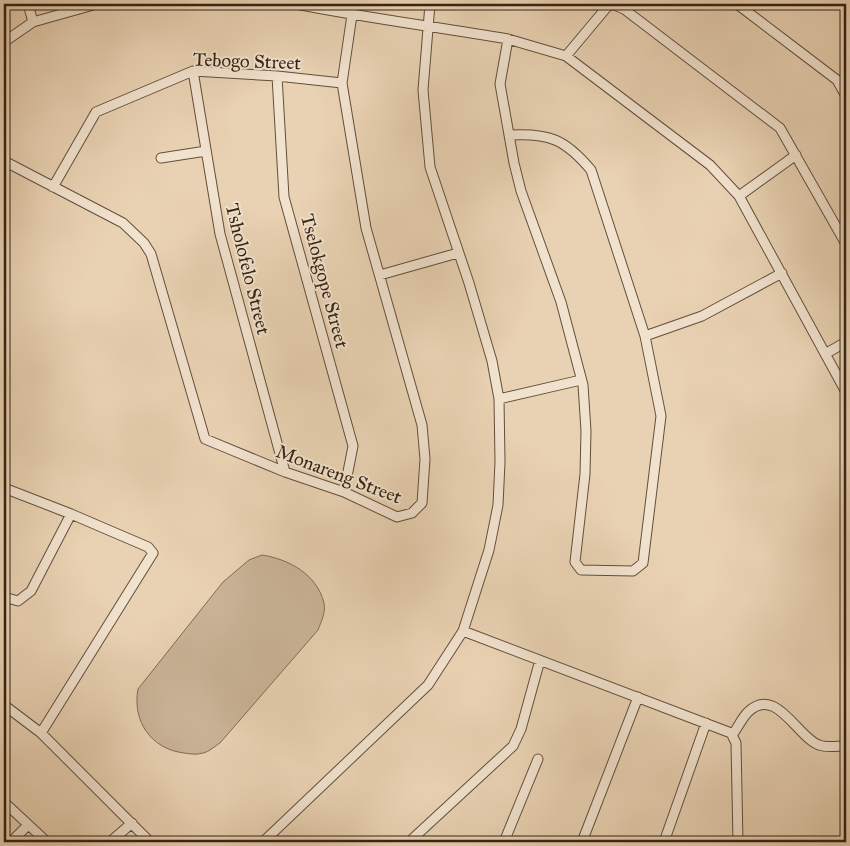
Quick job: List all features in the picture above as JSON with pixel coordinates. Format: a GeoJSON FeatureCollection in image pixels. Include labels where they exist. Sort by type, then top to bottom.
{"type":"FeatureCollection","features":[{"type":"Feature","properties":{"kind":"street"},"geometry":{"type":"LineString","coordinates":[[28,4],[33,22]]}},
{"type":"Feature","properties":{"kind":"street"},"geometry":{"type":"LineString","coordinates":[[4,42],[33,22],[97,4]]}},
{"type":"Feature","properties":{"kind":"street"},"geometry":{"type":"LineString","coordinates":[[296,4],[352,15],[428,25],[508,39],[566,56],[703,160],[739,196],[846,392]]}},
{"type":"Feature","properties":{"kind":"street"},"geometry":{"type":"LineString","coordinates":[[263,842],[428,685],[463,631],[489,550],[498,505],[500,462],[498,399],[492,361],[469,283],[430,166],[423,90],[430,4]]}},
{"type":"Feature","properties":{"kind":"street"},"geometry":{"type":"LineString","coordinates":[[566,56],[607,7],[612,4],[620,7],[783,132],[846,244]]}},
{"type":"Feature","properties":{"kind":"street"},"geometry":{"type":"LineString","coordinates":[[737,4],[837,80],[846,96]]}},
{"type":"Feature","properties":{"kind":"street"},"geometry":{"type":"LineString","coordinates":[[844,4],[846,8]]}},
{"type":"Feature","properties":{"kind":"street","name":"Monareng Street"},"geometry":{"type":"LineString","coordinates":[[4,161],[123,223],[149,249],[205,439],[285,472],[344,492],[397,517],[412,513],[422,503],[425,460],[422,425],[366,228],[342,83],[352,15]]}},
{"type":"Feature","properties":{"kind":"street"},"geometry":{"type":"LineString","coordinates":[[508,39],[500,84],[521,191],[554,283],[582,380],[586,431],[585,474],[575,562],[581,570],[634,571],[642,563],[661,423],[646,336],[591,170],[576,153],[544,135],[510,134]]}},
{"type":"Feature","properties":{"kind":"street","name":"Tebogo Street"},"geometry":{"type":"LineString","coordinates":[[53,187],[96,112],[192,71],[277,76],[342,83]]}},
{"type":"Feature","properties":{"kind":"street","name":"Tsholofelo Street"},"geometry":{"type":"LineString","coordinates":[[192,71],[220,234],[285,472]]}},
{"type":"Feature","properties":{"kind":"street","name":"Tselokgope Street"},"geometry":{"type":"LineString","coordinates":[[277,76],[284,196],[353,446],[344,492]]}},
{"type":"Feature","properties":{"kind":"street"},"geometry":{"type":"LineString","coordinates":[[161,158],[206,151]]}},
{"type":"Feature","properties":{"kind":"street"},"geometry":{"type":"LineString","coordinates":[[739,196],[796,155]]}},
{"type":"Feature","properties":{"kind":"street"},"geometry":{"type":"LineString","coordinates":[[380,275],[458,254]]}},
{"type":"Feature","properties":{"kind":"street"},"geometry":{"type":"LineString","coordinates":[[646,336],[702,316],[782,273]]}},
{"type":"Feature","properties":{"kind":"street"},"geometry":{"type":"LineString","coordinates":[[825,354],[846,342]]}},
{"type":"Feature","properties":{"kind":"street"},"geometry":{"type":"LineString","coordinates":[[498,399],[582,380]]}},
{"type":"Feature","properties":{"kind":"street"},"geometry":{"type":"LineString","coordinates":[[4,488],[148,547],[153,553],[41,734]]}},
{"type":"Feature","properties":{"kind":"street"},"geometry":{"type":"LineString","coordinates":[[4,597],[18,601],[31,591],[71,514]]}},
{"type":"Feature","properties":{"kind":"street"},"geometry":{"type":"LineString","coordinates":[[463,631],[733,734],[736,743],[738,842]]}},
{"type":"Feature","properties":{"kind":"street"},"geometry":{"type":"LineString","coordinates":[[409,842],[513,746],[522,729],[540,660]]}},
{"type":"Feature","properties":{"kind":"street"},"geometry":{"type":"LineString","coordinates":[[582,842],[638,697]]}},
{"type":"Feature","properties":{"kind":"street"},"geometry":{"type":"LineString","coordinates":[[4,705],[41,734],[150,842]]}},
{"type":"Feature","properties":{"kind":"street"},"geometry":{"type":"LineString","coordinates":[[733,734],[748,712],[759,706],[769,705],[782,711],[805,736],[817,744],[846,746]]}},
{"type":"Feature","properties":{"kind":"street"},"geometry":{"type":"LineString","coordinates":[[664,842],[706,723]]}},
{"type":"Feature","properties":{"kind":"street"},"geometry":{"type":"LineString","coordinates":[[504,842],[538,759]]}},
{"type":"Feature","properties":{"kind":"street"},"geometry":{"type":"LineString","coordinates":[[4,802],[47,842]]}},
{"type":"Feature","properties":{"kind":"street"},"geometry":{"type":"LineString","coordinates":[[110,842],[132,823]]}},
{"type":"Feature","properties":{"kind":"street"},"geometry":{"type":"LineString","coordinates":[[11,842],[28,825]]}},
{"type":"Feature","properties":{"kind":"shaded area"},"geometry":{"type":"Polygon","coordinates":[[[262,555],[291,564],[308,576],[315,584],[324,603],[323,617],[318,630],[220,743],[201,754],[186,753],[162,746],[146,731],[141,722],[137,701],[138,689],[223,582],[249,560],[262,555]]]}}]}
